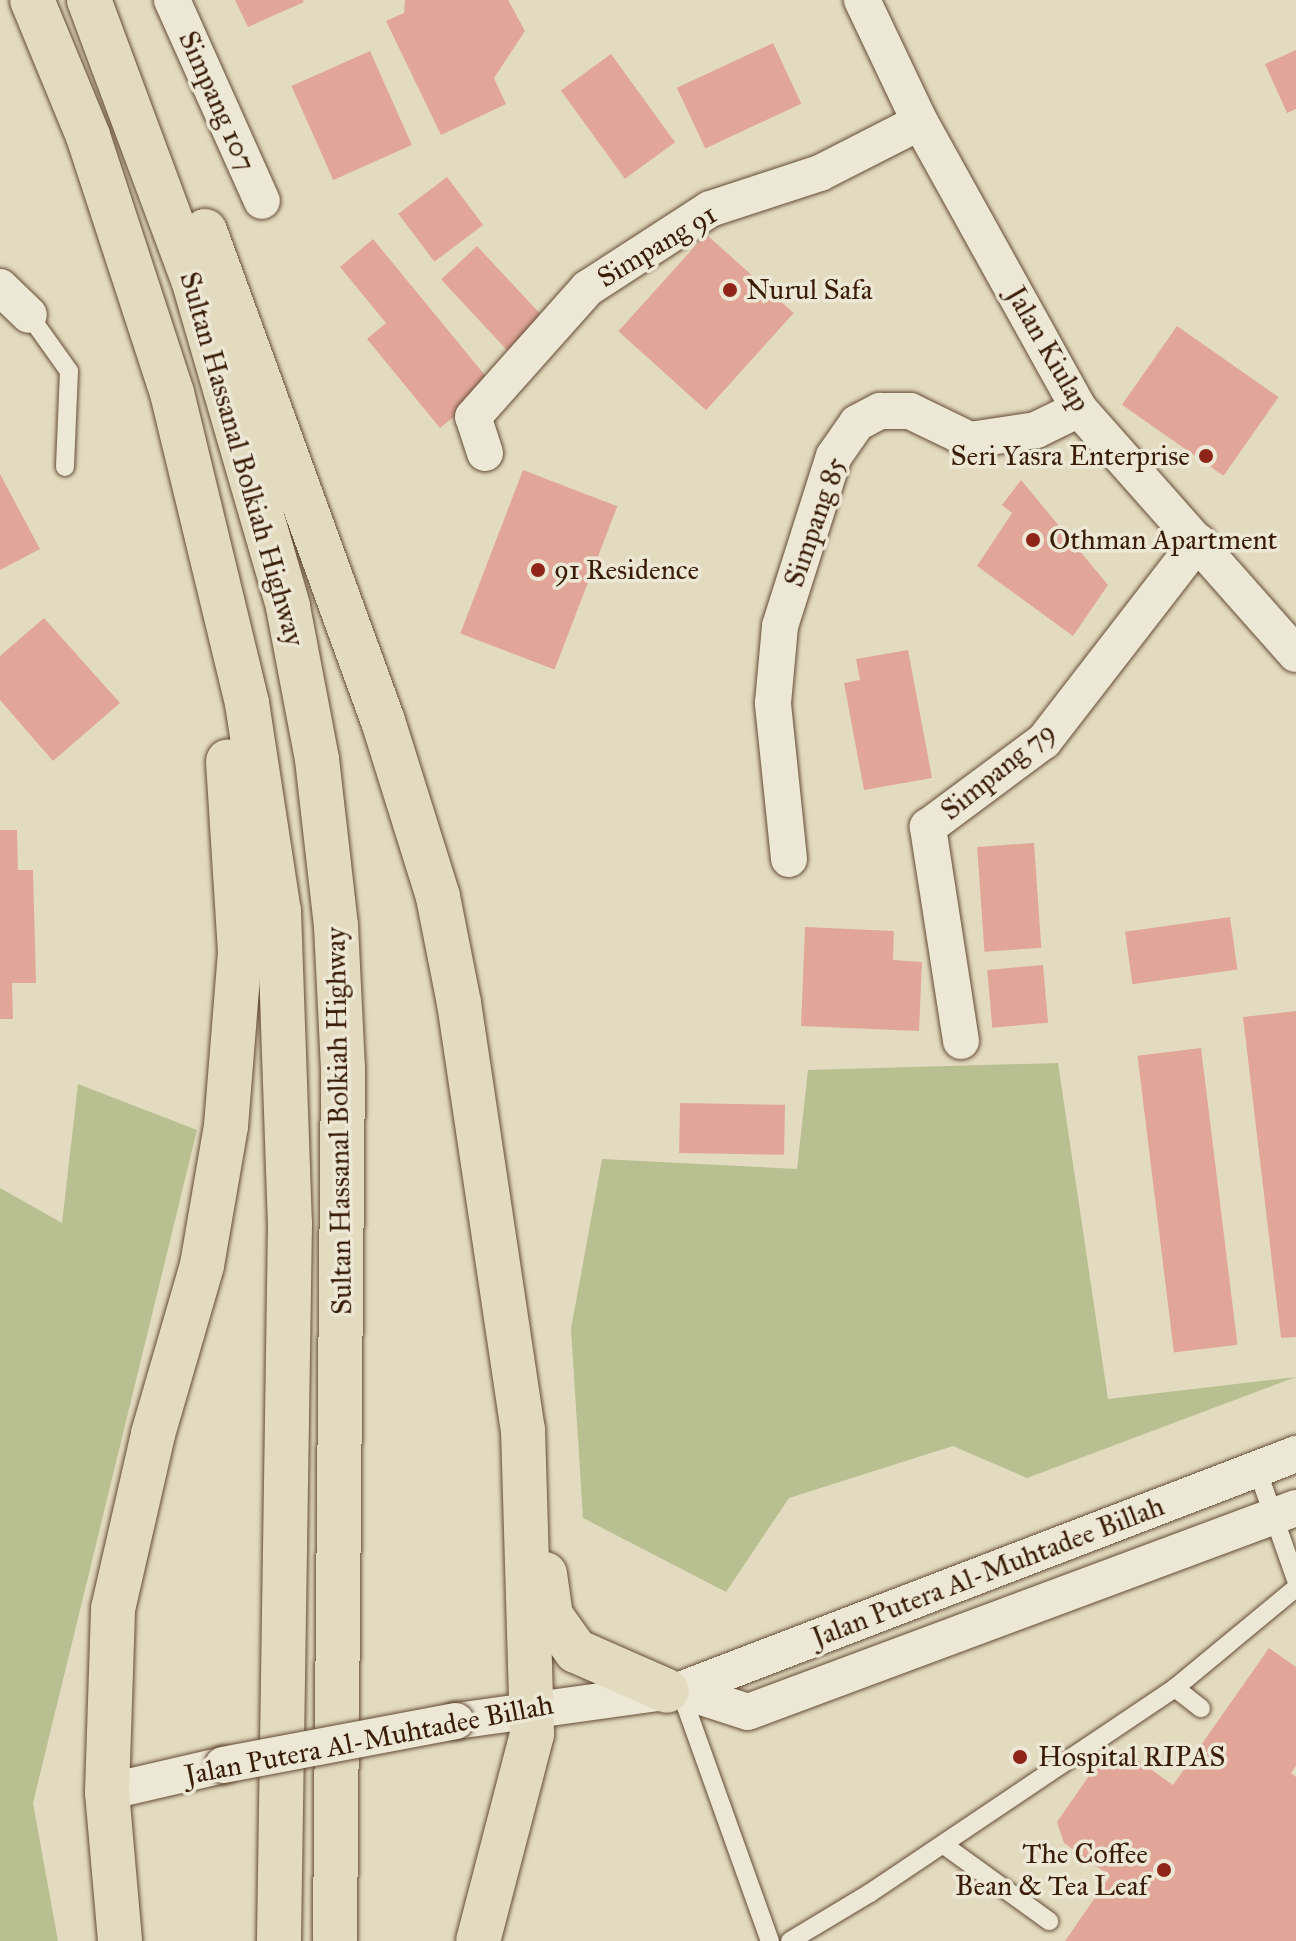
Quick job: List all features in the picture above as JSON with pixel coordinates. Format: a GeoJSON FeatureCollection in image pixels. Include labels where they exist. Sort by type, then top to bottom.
{"type":"FeatureCollection","features":[{"type":"Feature","properties":{"kind":"main road","name":"Sultan Hassanal Bolkiah Highway"},"geometry":{"type":"LineString","coordinates":[[32,0],[98,165],[189,459],[247,703],[280,926],[290,1223],[279,1941]]}},
{"type":"Feature","properties":{"kind":"main road","name":"Sultan Hassanal Bolkiah Highway"},"geometry":{"type":"LineString","coordinates":[[89,0],[126,90],[193,279],[288,607],[317,759],[336,926],[343,1068],[344,1390],[335,1941]]}},
{"type":"Feature","properties":{"kind":"main road"},"geometry":{"type":"LineString","coordinates":[[126,90],[191,201],[248,337],[383,721],[438,897],[459,1003],[551,1616],[560,1635],[597,1663],[673,1690]]}},
{"type":"Feature","properties":{"kind":"main road"},"geometry":{"type":"LineString","coordinates":[[120,1941],[107,1792],[113,1609],[153,1434],[202,1265],[226,1126],[240,952],[233,799],[189,459]]}},
{"type":"Feature","properties":{"kind":"main road"},"geometry":{"type":"LineString","coordinates":[[478,1941],[529,1760],[523,1429]]}},
{"type":"Feature","properties":{"kind":"street","name":"Simpang 107"},"geometry":{"type":"LineString","coordinates":[[172,0],[262,201]]}},
{"type":"Feature","properties":{"kind":"street","name":"Jalan Kiulap"},"geometry":{"type":"LineString","coordinates":[[862,0],[920,122],[1079,409],[1296,654]]}},
{"type":"Feature","properties":{"kind":"street","name":"Simpang 91"},"geometry":{"type":"LineString","coordinates":[[485,453],[473,417],[588,288],[710,209],[820,173],[920,122]]}},
{"type":"Feature","properties":{"kind":"street"},"geometry":{"type":"LineString","coordinates":[[0,287],[29,315]]}},
{"type":"Feature","properties":{"kind":"street","name":"Simpang 85"},"geometry":{"type":"LineString","coordinates":[[789,859],[773,703],[780,626],[834,456],[857,423],[880,411],[910,411],[970,440],[1036,430],[1079,409]]}},
{"type":"Feature","properties":{"kind":"street","name":"Simpang 79"},"geometry":{"type":"LineString","coordinates":[[961,1041],[928,827],[1044,741],[1198,542]]}},
{"type":"Feature","properties":{"kind":"street","name":"Jalan Putera Al-Muhtadee Billah"},"geometry":{"type":"LineString","coordinates":[[107,1792],[223,1765],[530,1707],[673,1690],[1296,1454]]}},
{"type":"Feature","properties":{"kind":"street","name":"Jalan Putera Al-Muhtadee Billah"},"geometry":{"type":"LineString","coordinates":[[673,1690],[748,1712],[1284,1513]]}},
{"type":"Feature","properties":{"kind":"lane"},"geometry":{"type":"LineString","coordinates":[[29,315],[69,371],[65,467]]}},
{"type":"Feature","properties":{"kind":"lane"},"geometry":{"type":"LineString","coordinates":[[1257,1469],[1284,1513],[1296,1580]]}},
{"type":"Feature","properties":{"kind":"lane"},"geometry":{"type":"LineString","coordinates":[[790,1941],[944,1845],[1041,1774],[1175,1688],[1296,1588]]}},
{"type":"Feature","properties":{"kind":"lane"},"geometry":{"type":"LineString","coordinates":[[1175,1688],[1201,1708]]}},
{"type":"Feature","properties":{"kind":"lane"},"geometry":{"type":"LineString","coordinates":[[673,1690],[770,1941]]}},
{"type":"Feature","properties":{"kind":"lane"},"geometry":{"type":"LineString","coordinates":[[944,1845],[1049,1921]]}},
{"type":"Feature","properties":{"kind":"green space"},"geometry":{"type":"Polygon","coordinates":[[[1058,1063],[1108,1399],[1296,1377],[1027,1478],[953,1446],[789,1498],[726,1592],[583,1518],[571,1329],[602,1159],[797,1169],[808,1070],[1058,1063]]]}},
{"type":"Feature","properties":{"kind":"green space"},"geometry":{"type":"Polygon","coordinates":[[[78,1084],[197,1130],[33,1803],[58,1941],[0,1941],[0,1188],[62,1223],[78,1084]]]}},
{"type":"Feature","properties":{"kind":"building"},"geometry":{"type":"Polygon","coordinates":[[[235,0],[303,0],[304,2],[248,27],[235,0]]]}},
{"type":"Feature","properties":{"kind":"building"},"geometry":{"type":"Polygon","coordinates":[[[405,0],[508,0],[525,31],[494,78],[506,104],[441,135],[386,21],[404,13],[405,0]]]}},
{"type":"Feature","properties":{"kind":"building"},"geometry":{"type":"Polygon","coordinates":[[[773,43],[801,104],[705,149],[677,88],[773,43]]]}},
{"type":"Feature","properties":{"kind":"building"},"geometry":{"type":"Polygon","coordinates":[[[1296,50],[1296,109],[1287,113],[1265,64],[1296,50]]]}},
{"type":"Feature","properties":{"kind":"building"},"geometry":{"type":"Polygon","coordinates":[[[370,51],[412,145],[333,180],[291,86],[370,51]]]}},
{"type":"Feature","properties":{"kind":"building"},"geometry":{"type":"Polygon","coordinates":[[[611,54],[675,142],[625,179],[561,90],[611,54]]]}},
{"type":"Feature","properties":{"kind":"building"},"geometry":{"type":"Polygon","coordinates":[[[447,177],[483,225],[434,262],[398,214],[447,177]]]}},
{"type":"Feature","properties":{"kind":"building"},"geometry":{"type":"Polygon","coordinates":[[[706,234],[794,313],[706,410],[618,331],[706,234]]]}},
{"type":"Feature","properties":{"kind":"building"},"geometry":{"type":"Polygon","coordinates":[[[373,239],[493,385],[440,428],[367,339],[386,323],[340,267],[373,239]]]}},
{"type":"Feature","properties":{"kind":"building"},"geometry":{"type":"Polygon","coordinates":[[[477,246],[550,324],[514,358],[441,279],[477,246]]]}},
{"type":"Feature","properties":{"kind":"building"},"geometry":{"type":"Polygon","coordinates":[[[1177,326],[1279,397],[1224,476],[1122,405],[1177,326]]]}},
{"type":"Feature","properties":{"kind":"building","name":"91 Residence"},"geometry":{"type":"Polygon","coordinates":[[[523,470],[617,506],[555,670],[460,633],[523,470]]]}},
{"type":"Feature","properties":{"kind":"building"},"geometry":{"type":"Polygon","coordinates":[[[0,474],[40,549],[0,570],[0,474]]]}},
{"type":"Feature","properties":{"kind":"building","name":"Othman Apartment"},"geometry":{"type":"Polygon","coordinates":[[[1021,480],[1108,585],[1073,636],[977,566],[1012,513],[1002,505],[1021,480]]]}},
{"type":"Feature","properties":{"kind":"building"},"geometry":{"type":"Polygon","coordinates":[[[44,618],[120,703],[53,761],[0,700],[0,656],[44,618]]]}},
{"type":"Feature","properties":{"kind":"building"},"geometry":{"type":"Polygon","coordinates":[[[908,650],[932,778],[864,790],[844,683],[860,680],[856,659],[908,650]]]}},
{"type":"Feature","properties":{"kind":"building"},"geometry":{"type":"Polygon","coordinates":[[[0,830],[17,830],[18,870],[33,870],[36,983],[12,983],[13,1019],[0,1019],[0,830]]]}},
{"type":"Feature","properties":{"kind":"building"},"geometry":{"type":"Polygon","coordinates":[[[1034,843],[1041,948],[984,952],[977,847],[1034,843]]]}},
{"type":"Feature","properties":{"kind":"building"},"geometry":{"type":"Polygon","coordinates":[[[1230,917],[1237,969],[1132,984],[1125,932],[1230,917]]]}},
{"type":"Feature","properties":{"kind":"building"},"geometry":{"type":"Polygon","coordinates":[[[805,927],[894,931],[893,960],[922,962],[919,1031],[801,1026],[805,927]]]}},
{"type":"Feature","properties":{"kind":"building"},"geometry":{"type":"Polygon","coordinates":[[[1043,965],[1048,1023],[992,1028],[987,970],[1043,965]]]}},
{"type":"Feature","properties":{"kind":"building"},"geometry":{"type":"Polygon","coordinates":[[[1296,1011],[1296,1337],[1281,1338],[1243,1017],[1296,1011]]]}},
{"type":"Feature","properties":{"kind":"building"},"geometry":{"type":"Polygon","coordinates":[[[1201,1048],[1237,1345],[1174,1353],[1137,1056],[1201,1048]]]}},
{"type":"Feature","properties":{"kind":"building"},"geometry":{"type":"Polygon","coordinates":[[[680,1103],[785,1105],[784,1155],[679,1153],[680,1103]]]}},
{"type":"Feature","properties":{"kind":"building"},"geometry":{"type":"Polygon","coordinates":[[[1269,1648],[1296,1667],[1296,1766],[1291,1773],[1296,1777],[1296,1941],[1065,1941],[1110,1876],[1064,1843],[1057,1822],[1104,1754],[1126,1752],[1173,1785],[1269,1648]]]}},
{"type":"Feature","properties":{"kind":"place","name":"Nurul Safa"},"geometry":{"type":"Point","coordinates":[730,290]}},
{"type":"Feature","properties":{"kind":"place","name":"Seri Yasra Enterprise"},"geometry":{"type":"Point","coordinates":[1206,456]}},
{"type":"Feature","properties":{"kind":"place","name":"Othman Apartment"},"geometry":{"type":"Point","coordinates":[1033,540]}},
{"type":"Feature","properties":{"kind":"place","name":"91 Residence"},"geometry":{"type":"Point","coordinates":[538,570]}},
{"type":"Feature","properties":{"kind":"place","name":"Hospital RIPAS"},"geometry":{"type":"Point","coordinates":[1020,1757]}},
{"type":"Feature","properties":{"kind":"place","name":"The Coffee Bean & Tea Leaf"},"geometry":{"type":"Point","coordinates":[1164,1870]}}]}
